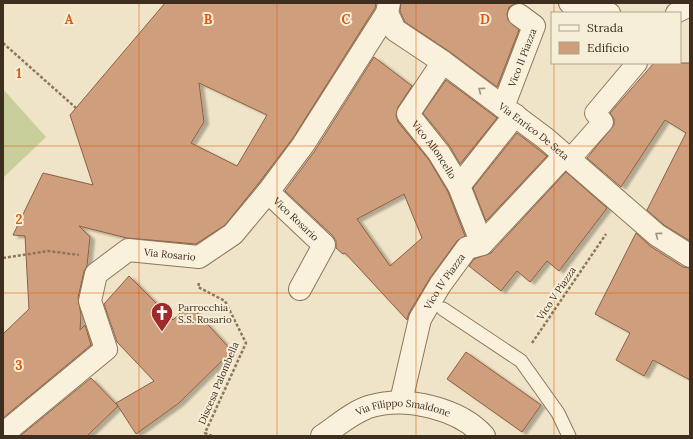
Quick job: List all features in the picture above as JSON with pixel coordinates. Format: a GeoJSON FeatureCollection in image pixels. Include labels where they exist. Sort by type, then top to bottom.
{"type":"FeatureCollection","features":[{"type":"Feature","properties":{"kind":"street"},"geometry":{"type":"LineString","coordinates":[[569,3],[572,6],[605,12]]}},
{"type":"Feature","properties":{"kind":"street"},"geometry":{"type":"LineString","coordinates":[[678,12],[690,6]]}},
{"type":"Feature","properties":{"kind":"street","name":"Via Enrico De Seta"},"geometry":{"type":"LineString","coordinates":[[388,8],[396,30],[443,62],[509,111],[567,158],[657,235],[690,256]]}},
{"type":"Feature","properties":{"kind":"street","name":"Via Rosario"},"geometry":{"type":"LineString","coordinates":[[3,434],[106,349],[90,302],[96,274],[128,250],[199,257],[233,234],[268,192],[302,145],[388,8]]}},
{"type":"Feature","properties":{"kind":"street","name":"Vico II Piazza"},"geometry":{"type":"LineString","coordinates":[[509,111],[534,26],[519,15]]}},
{"type":"Feature","properties":{"kind":"street","name":"Vico Alloncello"},"geometry":{"type":"LineString","coordinates":[[443,62],[408,114],[439,152],[459,186],[482,244]]}},
{"type":"Feature","properties":{"kind":"street"},"geometry":{"type":"LineString","coordinates":[[567,158],[603,122],[595,113],[636,64]]}},
{"type":"Feature","properties":{"kind":"street"},"geometry":{"type":"LineString","coordinates":[[459,186],[509,111]]}},
{"type":"Feature","properties":{"kind":"street","name":"Vico IV Piazza"},"geometry":{"type":"LineString","coordinates":[[401,401],[420,319],[440,285],[466,248],[482,244],[567,158]]}},
{"type":"Feature","properties":{"kind":"street","name":"Vico Rosario"},"geometry":{"type":"LineString","coordinates":[[268,192],[324,245],[300,289]]}},
{"type":"Feature","properties":{"kind":"street","name":"Via Filippo Smaldone"},"geometry":{"type":"LineString","coordinates":[[322,436],[371,406],[401,401],[442,410],[478,429],[484,436]]}},
{"type":"Feature","properties":{"kind":"lane"},"geometry":{"type":"LineString","coordinates":[[443,309],[521,361],[558,413],[569,436]]}},
{"type":"Feature","properties":{"kind":"path"},"geometry":{"type":"LineString","coordinates":[[3,43],[76,108]]}},
{"type":"Feature","properties":{"kind":"path","name":"Vico V Piazza"},"geometry":{"type":"LineString","coordinates":[[521,361],[606,234]]}},
{"type":"Feature","properties":{"kind":"path"},"geometry":{"type":"LineString","coordinates":[[3,258],[48,251],[116,260]]}},
{"type":"Feature","properties":{"kind":"path","name":"Discesa Palombella"},"geometry":{"type":"LineString","coordinates":[[199,257],[198,287],[225,301],[246,343],[205,433],[212,436]]}},
{"type":"Feature","properties":{"kind":"green space"},"geometry":{"type":"Polygon","coordinates":[[[3,89],[46,137],[3,178],[3,89]]]}},
{"type":"Feature","properties":{"kind":"building"},"geometry":{"type":"Polygon","coordinates":[[[165,3],[376,3],[375,8],[293,138],[225,225],[196,244],[127,238],[79,226],[90,237],[87,266],[84,271],[78,298],[81,315],[80,330],[85,325],[91,345],[3,418],[3,334],[29,309],[25,236],[13,235],[43,173],[93,185],[70,115],[165,3]],[[199,83],[204,122],[191,143],[237,166],[267,115],[199,83]]]}},
{"type":"Feature","properties":{"kind":"building"},"geometry":{"type":"Polygon","coordinates":[[[401,3],[517,3],[509,7],[507,14],[508,20],[519,30],[497,87],[450,52],[405,22],[400,11],[401,3]]]}},
{"type":"Feature","properties":{"kind":"building"},"geometry":{"type":"Polygon","coordinates":[[[374,57],[412,86],[398,107],[396,115],[398,122],[429,160],[448,192],[465,236],[457,241],[430,278],[409,313],[407,320],[345,253],[343,254],[336,248],[336,241],[333,236],[285,191],[314,152],[374,57]],[[404,194],[357,219],[390,266],[422,238],[404,194]]]}},
{"type":"Feature","properties":{"kind":"building"},"geometry":{"type":"Polygon","coordinates":[[[690,63],[690,241],[664,225],[647,210],[686,133],[665,120],[621,187],[587,158],[614,125],[614,119],[610,113],[653,64],[690,63]]]}},
{"type":"Feature","properties":{"kind":"building"},"geometry":{"type":"Polygon","coordinates":[[[446,80],[497,118],[460,164],[449,145],[423,113],[446,80]]]}},
{"type":"Feature","properties":{"kind":"building"},"geometry":{"type":"Polygon","coordinates":[[[517,133],[547,156],[486,221],[473,188],[517,133]]]}},
{"type":"Feature","properties":{"kind":"building"},"geometry":{"type":"Polygon","coordinates":[[[566,172],[607,208],[559,271],[547,261],[530,282],[517,271],[501,291],[469,266],[474,259],[491,253],[566,172]]]}},
{"type":"Feature","properties":{"kind":"building"},"geometry":{"type":"Polygon","coordinates":[[[636,233],[650,246],[683,267],[690,268],[690,380],[653,360],[644,376],[616,360],[630,333],[595,314],[636,233]]]}},
{"type":"Feature","properties":{"kind":"building","name":"Parrocchia S.S. Rosario"},"geometry":{"type":"Polygon","coordinates":[[[129,276],[173,320],[189,304],[232,351],[179,403],[136,434],[116,403],[154,381],[117,342],[104,304],[129,276]]]}},
{"type":"Feature","properties":{"kind":"building"},"geometry":{"type":"Polygon","coordinates":[[[466,352],[541,405],[522,432],[447,379],[466,352]]]}},
{"type":"Feature","properties":{"kind":"building"},"geometry":{"type":"Polygon","coordinates":[[[91,378],[118,406],[87,436],[20,436],[91,378]]]}},
{"type":"Feature","properties":{"kind":"place","name":"Parrocchia S.S. Rosario"},"geometry":{"type":"Point","coordinates":[162,332]}}]}
